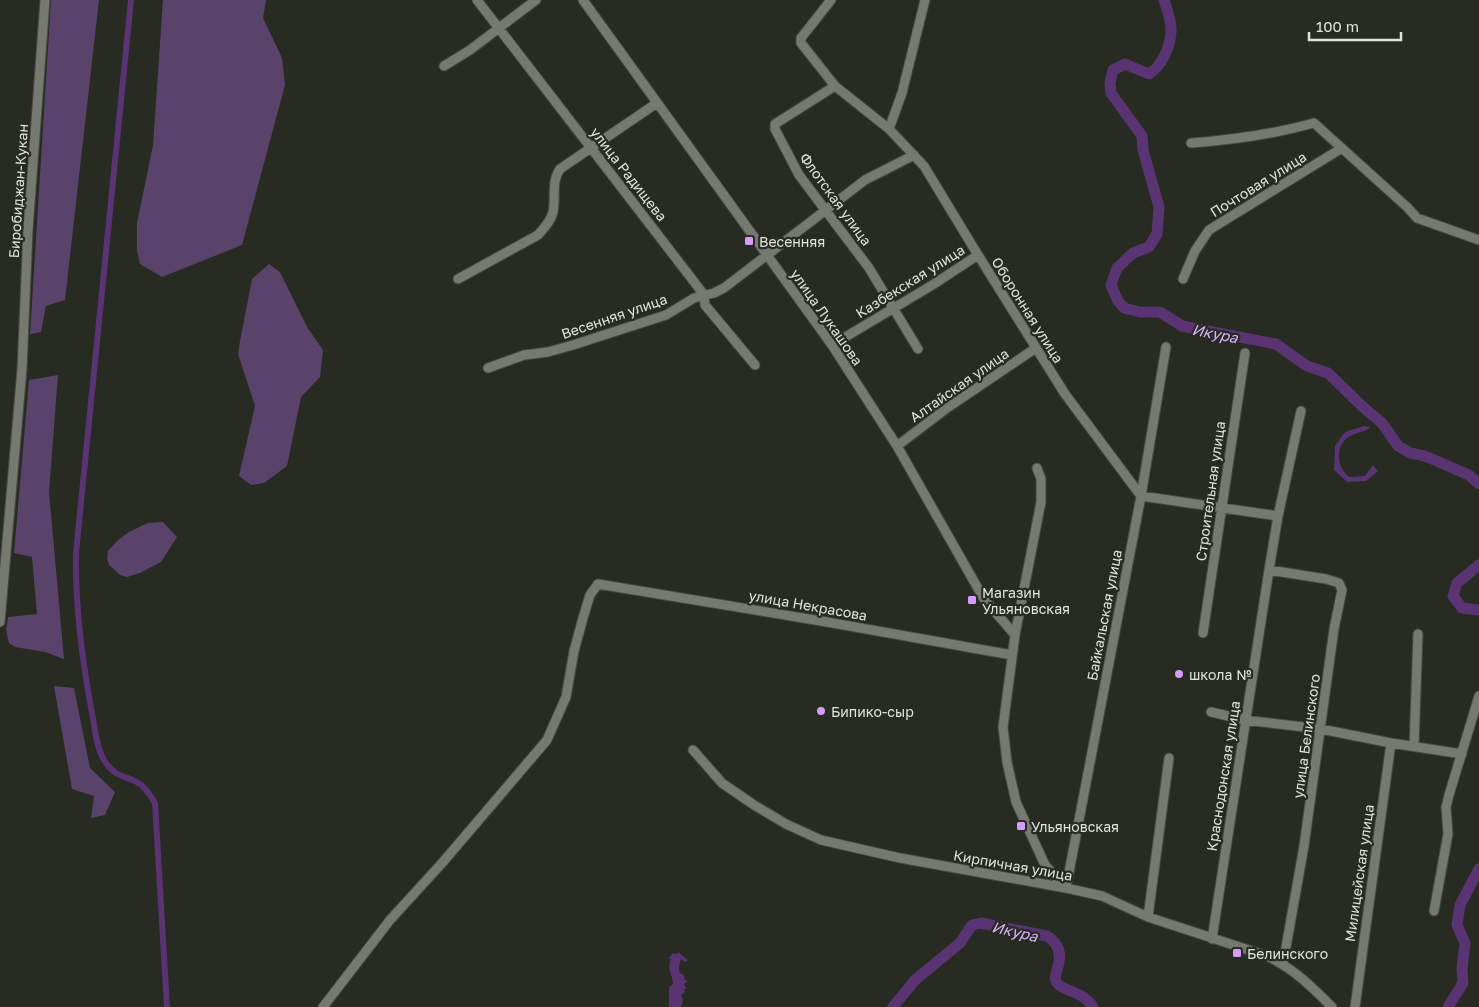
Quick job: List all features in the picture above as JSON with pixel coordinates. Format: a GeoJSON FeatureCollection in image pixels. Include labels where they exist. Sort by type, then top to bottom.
{"type":"FeatureCollection","features":[{"type":"Feature","properties":{"kind":"street","name":"Биробиджан-Кукан"},"geometry":{"type":"LineString","coordinates":[[0,622],[22,369],[28,230],[45,0]]}},
{"type":"Feature","properties":{"kind":"street","name":"улица Радищева"},"geometry":{"type":"LineString","coordinates":[[478,0],[704,295],[705,305],[755,365]]}},
{"type":"Feature","properties":{"kind":"street"},"geometry":{"type":"LineString","coordinates":[[444,66],[491,35],[498,27],[536,0]]}},
{"type":"Feature","properties":{"kind":"street","name":"улица Лукашова"},"geometry":{"type":"LineString","coordinates":[[582,0],[832,345],[897,446],[984,599],[1015,635]]}},
{"type":"Feature","properties":{"kind":"street","name":"Оборонная улица"},"geometry":{"type":"LineString","coordinates":[[831,0],[800,38],[801,43],[836,86],[889,128],[924,166],[1065,394],[1141,496]]}},
{"type":"Feature","properties":{"kind":"street"},"geometry":{"type":"LineString","coordinates":[[889,128],[902,93],[925,0]]}},
{"type":"Feature","properties":{"kind":"street","name":"Флотская улица"},"geometry":{"type":"LineString","coordinates":[[836,86],[775,124],[778,135],[799,175],[826,208],[869,268],[918,349]]}},
{"type":"Feature","properties":{"kind":"street"},"geometry":{"type":"LineString","coordinates":[[458,279],[538,235],[546,227],[553,212],[556,174],[560,169],[656,103]]}},
{"type":"Feature","properties":{"kind":"street"},"geometry":{"type":"LineString","coordinates":[[1191,143],[1221,141],[1284,131],[1314,123],[1418,218],[1479,240]]}},
{"type":"Feature","properties":{"kind":"street","name":"Почтовая улица"},"geometry":{"type":"LineString","coordinates":[[1183,279],[1194,251],[1209,230],[1342,148]]}},
{"type":"Feature","properties":{"kind":"street","name":"Весенняя улица"},"geometry":{"type":"LineString","coordinates":[[488,368],[524,355],[573,346],[666,315],[694,298],[714,293],[724,288],[865,180],[914,155]]}},
{"type":"Feature","properties":{"kind":"street","name":"Казбекская улица"},"geometry":{"type":"LineString","coordinates":[[832,345],[978,255]]}},
{"type":"Feature","properties":{"kind":"street","name":"Байкальская улица"},"geometry":{"type":"LineString","coordinates":[[1066,888],[1141,496],[1166,347]]}},
{"type":"Feature","properties":{"kind":"street","name":"Алтайская улица"},"geometry":{"type":"LineString","coordinates":[[897,446],[947,408],[1036,348]]}},
{"type":"Feature","properties":{"kind":"street","name":"Строительная улица"},"geometry":{"type":"LineString","coordinates":[[1203,633],[1245,353]]}},
{"type":"Feature","properties":{"kind":"street","name":"Краснодонская улица"},"geometry":{"type":"LineString","coordinates":[[1212,939],[1278,516],[1300,411]]}},
{"type":"Feature","properties":{"kind":"street"},"geometry":{"type":"LineString","coordinates":[[1037,468],[1041,479],[1041,502],[1015,635],[1003,727],[1007,762],[1016,802],[1045,866],[1066,888]]}},
{"type":"Feature","properties":{"kind":"street"},"geometry":{"type":"LineString","coordinates":[[1141,496],[1278,516]]}},
{"type":"Feature","properties":{"kind":"street","name":"улица Белинского"},"geometry":{"type":"LineString","coordinates":[[1269,570],[1326,579],[1339,583],[1342,590],[1334,629],[1304,846],[1283,964]]}},
{"type":"Feature","properties":{"kind":"street","name":"улица Некрасова"},"geometry":{"type":"LineString","coordinates":[[323,1007],[390,920],[443,862],[547,740],[566,697],[574,651],[583,618],[590,596],[598,584],[1012,655]]}},
{"type":"Feature","properties":{"kind":"street"},"geometry":{"type":"LineString","coordinates":[[1414,746],[1418,634]]}},
{"type":"Feature","properties":{"kind":"street"},"geometry":{"type":"LineString","coordinates":[[1434,911],[1448,834],[1446,807],[1479,696]]}},
{"type":"Feature","properties":{"kind":"street"},"geometry":{"type":"LineString","coordinates":[[1211,712],[1245,720],[1321,729],[1391,743],[1462,754]]}},
{"type":"Feature","properties":{"kind":"street","name":"Милицейская улица"},"geometry":{"type":"LineString","coordinates":[[1355,1007],[1391,743]]}},
{"type":"Feature","properties":{"kind":"street","name":"Кирпичная улица"},"geometry":{"type":"LineString","coordinates":[[693,750],[722,782],[738,794],[786,824],[821,840],[900,858],[1102,896],[1148,917],[1266,956],[1283,964],[1306,980],[1332,1007]]}},
{"type":"Feature","properties":{"kind":"street"},"geometry":{"type":"LineString","coordinates":[[1148,917],[1169,758]]}},
{"type":"Feature","properties":{"kind":"shaded area"},"geometry":{"type":"Polygon","coordinates":[[[51,0],[99,0],[65,300],[46,306],[41,332],[30,334],[51,0]]]}},
{"type":"Feature","properties":{"kind":"shaded area"},"geometry":{"type":"Polygon","coordinates":[[[163,0],[266,0],[263,18],[282,58],[285,85],[242,245],[162,277],[140,264],[137,251],[137,223],[153,145],[163,0]]]}},
{"type":"Feature","properties":{"kind":"shaded area"},"geometry":{"type":"Polygon","coordinates":[[[269,264],[280,272],[307,327],[323,350],[320,377],[301,397],[287,466],[264,483],[251,485],[239,476],[255,406],[238,354],[252,279],[269,264]]]}},
{"type":"Feature","properties":{"kind":"shaded area"},"geometry":{"type":"Polygon","coordinates":[[[58,375],[49,492],[64,659],[45,652],[15,647],[9,643],[6,630],[8,617],[37,614],[32,557],[14,553],[29,380],[58,375]]]}},
{"type":"Feature","properties":{"kind":"shaded area"},"geometry":{"type":"Polygon","coordinates":[[[1364,426],[1370,427],[1352,435],[1342,443],[1339,461],[1344,472],[1349,477],[1365,476],[1373,465],[1378,471],[1366,481],[1347,482],[1334,470],[1335,446],[1345,432],[1364,426]]]}},
{"type":"Feature","properties":{"kind":"shaded area"},"geometry":{"type":"Polygon","coordinates":[[[163,522],[177,537],[161,562],[140,573],[127,577],[120,575],[109,565],[108,551],[118,540],[129,532],[148,523],[163,522]]]}},
{"type":"Feature","properties":{"kind":"shaded area"},"geometry":{"type":"Polygon","coordinates":[[[54,686],[74,688],[90,768],[115,792],[105,815],[91,818],[94,796],[72,789],[54,686]]]}},
{"type":"Feature","properties":{"kind":"shaded area"},"geometry":{"type":"Polygon","coordinates":[[[678,952],[688,960],[685,962],[681,959],[679,967],[680,973],[688,981],[684,984],[687,989],[684,989],[685,992],[681,995],[683,999],[681,1007],[669,1007],[669,987],[673,984],[673,981],[669,968],[671,959],[668,958],[672,953],[677,954],[678,952]]]}},
{"type":"Feature","properties":{"kind":"waterway"},"geometry":{"type":"LineString","coordinates":[[131,0],[76,553],[77,593],[85,673],[99,749],[111,769],[141,785],[155,803],[167,1007]]}},
{"type":"Feature","properties":{"kind":"waterway","name":"Икура"},"geometry":{"type":"LineString","coordinates":[[1164,0],[1170,20],[1171,32],[1167,50],[1158,66],[1149,74],[1125,64],[1113,70],[1110,83],[1111,93],[1142,136],[1143,150],[1159,207],[1157,234],[1149,247],[1133,253],[1117,268],[1111,285],[1118,301],[1124,308],[1140,312],[1160,312],[1182,326],[1276,344],[1307,366],[1328,373],[1382,423],[1398,446],[1410,453],[1425,456],[1469,475],[1479,484]]}},
{"type":"Feature","properties":{"kind":"waterway","name":"Икура"},"geometry":{"type":"LineString","coordinates":[[1479,565],[1457,583],[1453,596],[1462,608],[1479,610]]}},
{"type":"Feature","properties":{"kind":"waterway","name":"Икура"},"geometry":{"type":"LineString","coordinates":[[1448,1007],[1463,983],[1462,969],[1465,943],[1457,925],[1460,905],[1479,869]]}},
{"type":"Feature","properties":{"kind":"waterway","name":"Икура"},"geometry":{"type":"LineString","coordinates":[[893,1007],[915,980],[960,943],[972,925],[981,923],[1047,936],[1055,943],[1059,951],[1056,981],[1062,987],[1089,1001],[1093,1007]]}},
{"type":"Feature","properties":{"kind":"place","name":"Весенняя"},"geometry":{"type":"Point","coordinates":[749,241]}},
{"type":"Feature","properties":{"kind":"place","name":"Магазин Ульяновская"},"geometry":{"type":"Point","coordinates":[972,600]}},
{"type":"Feature","properties":{"kind":"place","name":"школа №"},"geometry":{"type":"Point","coordinates":[1179,674]}},
{"type":"Feature","properties":{"kind":"place","name":"Бипико-сыр"},"geometry":{"type":"Point","coordinates":[821,711]}},
{"type":"Feature","properties":{"kind":"place","name":"Ульяновская"},"geometry":{"type":"Point","coordinates":[1021,826]}},
{"type":"Feature","properties":{"kind":"place","name":"Белинского"},"geometry":{"type":"Point","coordinates":[1237,953]}}]}
